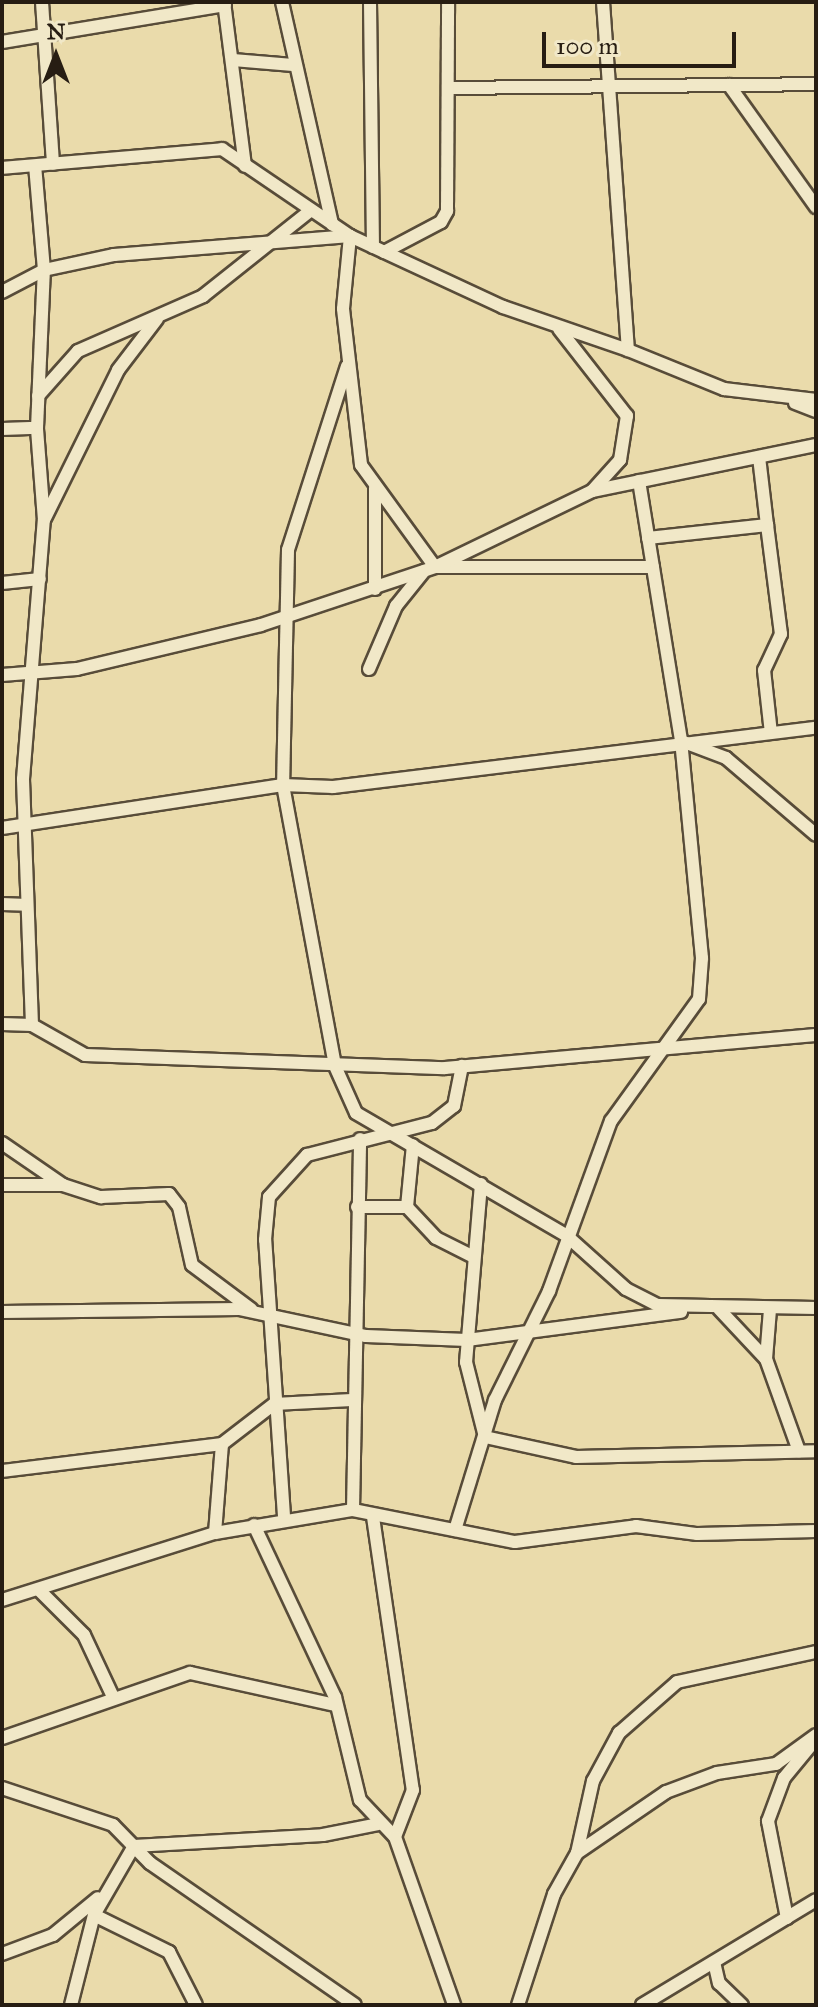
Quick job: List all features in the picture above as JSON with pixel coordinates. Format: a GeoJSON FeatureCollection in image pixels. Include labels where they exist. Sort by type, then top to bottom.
{"type":"FeatureCollection","features":[{"type":"Feature","properties":{"kind":"street"},"geometry":{"type":"LineString","coordinates":[[42,2],[50,37],[53,164]]}},
{"type":"Feature","properties":{"kind":"street"},"geometry":{"type":"LineString","coordinates":[[282,2],[293,65],[332,224]]}},
{"type":"Feature","properties":{"kind":"street"},"geometry":{"type":"LineString","coordinates":[[370,2],[378,250]]}},
{"type":"Feature","properties":{"kind":"street"},"geometry":{"type":"LineString","coordinates":[[378,250],[441,222],[447,211],[448,2]]}},
{"type":"Feature","properties":{"kind":"street"},"geometry":{"type":"LineString","coordinates":[[603,2],[628,350]]}},
{"type":"Feature","properties":{"kind":"street"},"geometry":{"type":"LineString","coordinates":[[2,42],[50,37],[225,4],[245,166]]}},
{"type":"Feature","properties":{"kind":"street"},"geometry":{"type":"LineString","coordinates":[[233,60],[293,65]]}},
{"type":"Feature","properties":{"kind":"street"},"geometry":{"type":"LineString","coordinates":[[449,88],[816,84]]}},
{"type":"Feature","properties":{"kind":"street"},"geometry":{"type":"LineString","coordinates":[[729,85],[816,207]]}},
{"type":"Feature","properties":{"kind":"street"},"geometry":{"type":"LineString","coordinates":[[2,168],[204,147],[222,149],[350,236],[378,250],[559,329],[628,350],[724,389],[792,402],[816,411]]}},
{"type":"Feature","properties":{"kind":"street"},"geometry":{"type":"LineString","coordinates":[[32,1025],[24,828],[44,520],[37,428],[44,270],[35,166]]}},
{"type":"Feature","properties":{"kind":"street"},"geometry":{"type":"LineString","coordinates":[[38,396],[78,351],[157,319],[203,296],[311,210]]}},
{"type":"Feature","properties":{"kind":"street"},"geometry":{"type":"LineString","coordinates":[[2,292],[44,270],[226,241],[268,242],[350,236]]}},
{"type":"Feature","properties":{"kind":"street"},"geometry":{"type":"LineString","coordinates":[[350,236],[347,366],[353,436],[375,488],[429,569]]}},
{"type":"Feature","properties":{"kind":"street"},"geometry":{"type":"LineString","coordinates":[[44,520],[118,370],[157,319]]}},
{"type":"Feature","properties":{"kind":"street"},"geometry":{"type":"LineString","coordinates":[[559,329],[627,416],[620,460],[592,491]]}},
{"type":"Feature","properties":{"kind":"street"},"geometry":{"type":"LineString","coordinates":[[347,366],[292,523],[282,619],[283,785],[335,1066],[356,1113],[386,1135],[413,1145],[567,1236],[626,1289],[692,1310]]}},
{"type":"Feature","properties":{"kind":"street"},"geometry":{"type":"LineString","coordinates":[[792,402],[816,400]]}},
{"type":"Feature","properties":{"kind":"street"},"geometry":{"type":"LineString","coordinates":[[2,429],[37,428]]}},
{"type":"Feature","properties":{"kind":"street"},"geometry":{"type":"LineString","coordinates":[[2,675],[77,669],[282,619],[429,569],[592,491],[816,445]]}},
{"type":"Feature","properties":{"kind":"street"},"geometry":{"type":"LineString","coordinates":[[759,457],[781,634],[764,670],[771,733]]}},
{"type":"Feature","properties":{"kind":"street"},"geometry":{"type":"LineString","coordinates":[[455,1530],[521,1338],[549,1291],[611,1121],[669,1047],[699,999],[702,958],[681,741],[639,481]]}},
{"type":"Feature","properties":{"kind":"street"},"geometry":{"type":"LineString","coordinates":[[375,488],[375,589]]}},
{"type":"Feature","properties":{"kind":"street"},"geometry":{"type":"LineString","coordinates":[[648,538],[767,525]]}},
{"type":"Feature","properties":{"kind":"street"},"geometry":{"type":"LineString","coordinates":[[369,669],[396,606],[429,569],[653,567]]}},
{"type":"Feature","properties":{"kind":"street"},"geometry":{"type":"LineString","coordinates":[[2,583],[40,579]]}},
{"type":"Feature","properties":{"kind":"street"},"geometry":{"type":"LineString","coordinates":[[2,828],[24,828],[283,785],[359,784],[681,741],[816,728]]}},
{"type":"Feature","properties":{"kind":"street"},"geometry":{"type":"LineString","coordinates":[[681,741],[726,758],[816,835]]}},
{"type":"Feature","properties":{"kind":"street"},"geometry":{"type":"LineString","coordinates":[[2,904],[27,905]]}},
{"type":"Feature","properties":{"kind":"street"},"geometry":{"type":"LineString","coordinates":[[2,1024],[32,1025],[85,1055],[335,1066],[462,1066],[816,1035]]}},
{"type":"Feature","properties":{"kind":"street"},"geometry":{"type":"LineString","coordinates":[[284,1516],[274,1404],[273,1312],[265,1240],[269,1197],[307,1155],[432,1123],[454,1106],[462,1066]]}},
{"type":"Feature","properties":{"kind":"street"},"geometry":{"type":"LineString","coordinates":[[353,1510],[351,1333],[360,1139]]}},
{"type":"Feature","properties":{"kind":"street"},"geometry":{"type":"LineString","coordinates":[[2,1143],[63,1185],[101,1197],[169,1194],[179,1207],[192,1265],[253,1311]]}},
{"type":"Feature","properties":{"kind":"street"},"geometry":{"type":"LineString","coordinates":[[407,1207],[413,1145]]}},
{"type":"Feature","properties":{"kind":"street"},"geometry":{"type":"LineString","coordinates":[[481,1184],[467,1340],[485,1437]]}},
{"type":"Feature","properties":{"kind":"street"},"geometry":{"type":"LineString","coordinates":[[2,1185],[63,1185]]}},
{"type":"Feature","properties":{"kind":"street"},"geometry":{"type":"LineString","coordinates":[[357,1207],[407,1207],[436,1238],[474,1257]]}},
{"type":"Feature","properties":{"kind":"street"},"geometry":{"type":"LineString","coordinates":[[2,1312],[273,1312],[351,1333],[467,1340],[521,1338],[692,1310],[816,1308]]}},
{"type":"Feature","properties":{"kind":"street"},"geometry":{"type":"LineString","coordinates":[[719,1309],[766,1359],[799,1451]]}},
{"type":"Feature","properties":{"kind":"street"},"geometry":{"type":"LineString","coordinates":[[766,1359],[770,1309]]}},
{"type":"Feature","properties":{"kind":"street"},"geometry":{"type":"LineString","coordinates":[[2,1471],[222,1444],[274,1404],[352,1400]]}},
{"type":"Feature","properties":{"kind":"street"},"geometry":{"type":"LineString","coordinates":[[485,1437],[576,1457],[816,1451]]}},
{"type":"Feature","properties":{"kind":"street"},"geometry":{"type":"LineString","coordinates":[[215,1533],[222,1444]]}},
{"type":"Feature","properties":{"kind":"street"},"geometry":{"type":"LineString","coordinates":[[2,1600],[40,1591],[215,1533],[284,1516],[353,1510],[373,1517],[515,1542],[636,1526],[697,1534],[816,1531]]}},
{"type":"Feature","properties":{"kind":"street"},"geometry":{"type":"LineString","coordinates":[[373,1517],[413,1790],[395,1837]]}},
{"type":"Feature","properties":{"kind":"street"},"geometry":{"type":"LineString","coordinates":[[254,1525],[336,1705],[360,1800],[378,1824],[395,1837],[454,2005]]}},
{"type":"Feature","properties":{"kind":"street"},"geometry":{"type":"LineString","coordinates":[[40,1591],[84,1635],[113,1697]]}},
{"type":"Feature","properties":{"kind":"street"},"geometry":{"type":"LineString","coordinates":[[518,2005],[554,1894],[577,1853],[604,1756],[641,1712],[677,1682],[816,1652]]}},
{"type":"Feature","properties":{"kind":"street"},"geometry":{"type":"LineString","coordinates":[[2,1738],[113,1697],[206,1674],[336,1705]]}},
{"type":"Feature","properties":{"kind":"street"},"geometry":{"type":"LineString","coordinates":[[577,1853],[666,1792],[717,1773],[776,1764],[816,1737]]}},
{"type":"Feature","properties":{"kind":"street"},"geometry":{"type":"LineString","coordinates":[[787,1918],[768,1821],[784,1778],[816,1737]]}},
{"type":"Feature","properties":{"kind":"street"},"geometry":{"type":"LineString","coordinates":[[2,1788],[103,1821],[150,1863],[355,2005]]}},
{"type":"Feature","properties":{"kind":"street"},"geometry":{"type":"LineString","coordinates":[[134,1846],[323,1835],[378,1824]]}},
{"type":"Feature","properties":{"kind":"street"},"geometry":{"type":"LineString","coordinates":[[2,1954],[53,1935],[102,1895],[134,1846]]}},
{"type":"Feature","properties":{"kind":"street"},"geometry":{"type":"LineString","coordinates":[[119,1873],[150,1863]]}},
{"type":"Feature","properties":{"kind":"street"},"geometry":{"type":"LineString","coordinates":[[71,2005],[102,1895]]}},
{"type":"Feature","properties":{"kind":"street"},"geometry":{"type":"LineString","coordinates":[[642,2005],[816,1900]]}},
{"type":"Feature","properties":{"kind":"street"},"geometry":{"type":"LineString","coordinates":[[94,1915],[169,1952],[196,2005]]}},
{"type":"Feature","properties":{"kind":"street"},"geometry":{"type":"LineString","coordinates":[[714,1962],[719,1983],[742,2005]]}}]}
